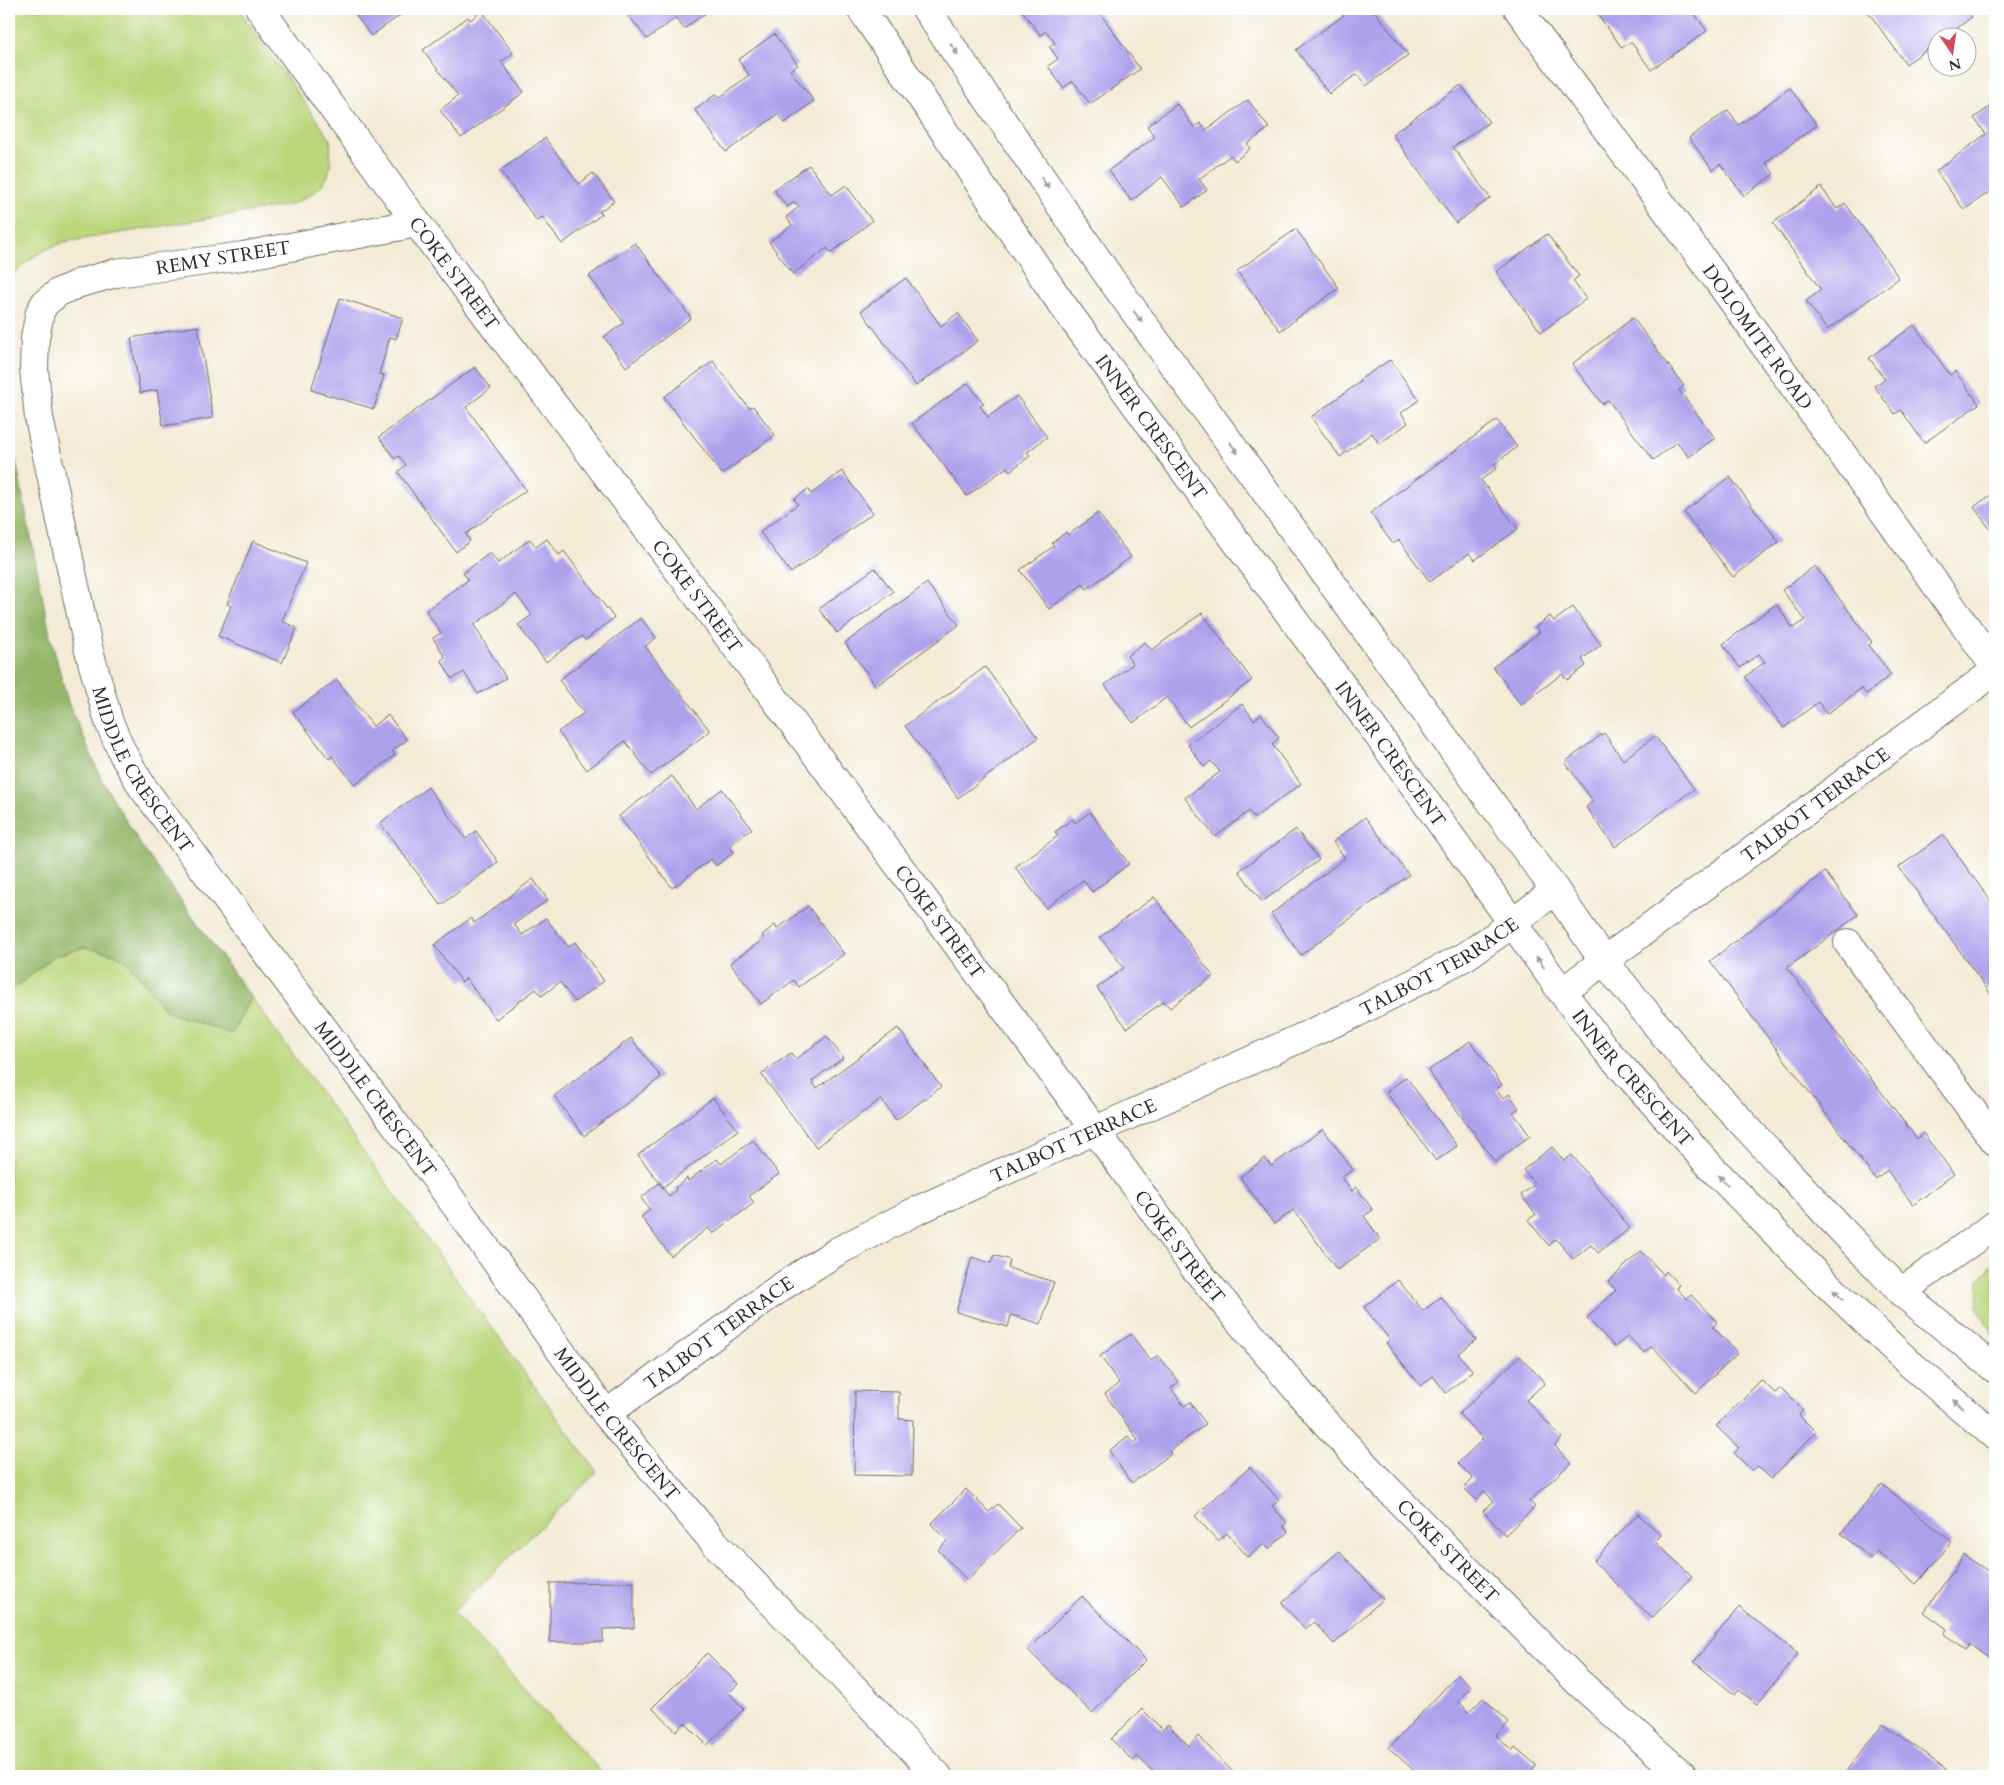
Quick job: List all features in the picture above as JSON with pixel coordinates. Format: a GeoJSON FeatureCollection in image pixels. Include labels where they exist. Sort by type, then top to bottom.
{"type":"FeatureCollection","features":[{"type":"Feature","properties":{"kind":"street","name":"COKE STREET"},"geometry":{"type":"LineString","coordinates":[[260,9],[417,223],[740,652],[1095,1130],[1193,1266],[1320,1417],[1577,1681],[1684,1776]]}},
{"type":"Feature","properties":{"kind":"street","name":"INNER CRESCENT"},"geometry":{"type":"LineString","coordinates":[[861,9],[1061,303],[1354,702],[1512,924],[1606,1050],[1712,1168],[1798,1256],[1908,1362],[1995,1436]]}},
{"type":"Feature","properties":{"kind":"street"},"geometry":{"type":"LineString","coordinates":[[926,9],[1110,278],[1555,890],[1603,960],[1690,1066],[1827,1215],[1902,1292],[1995,1369]]}},
{"type":"Feature","properties":{"kind":"street","name":"DOLOMITE ROAD"},"geometry":{"type":"LineString","coordinates":[[1518,9],[1719,282],[1995,667]]}},
{"type":"Feature","properties":{"kind":"street","name":"REMY STREET"},"geometry":{"type":"LineString","coordinates":[[40,312],[45,303],[59,292],[80,283],[116,273],[243,256],[417,223]]}},
{"type":"Feature","properties":{"kind":"street","name":"MIDDLE CRESCENT"},"geometry":{"type":"LineString","coordinates":[[40,312],[35,338],[34,369],[39,418],[88,647],[109,722],[124,756],[143,788],[440,1184],[606,1414],[713,1541],[938,1776]]}},
{"type":"Feature","properties":{"kind":"street","name":"TALBOT TERRACE"},"geometry":{"type":"LineString","coordinates":[[1562,992],[1995,671]]}},
{"type":"Feature","properties":{"kind":"street","name":"TALBOT TERRACE"},"geometry":{"type":"LineString","coordinates":[[606,1414],[781,1287],[838,1251],[918,1210],[1356,1013],[1466,956],[1512,924],[1555,890]]}},
{"type":"Feature","properties":{"kind":"street"},"geometry":{"type":"LineString","coordinates":[[1848,943],[1995,1141]]}},
{"type":"Feature","properties":{"kind":"street"},"geometry":{"type":"LineString","coordinates":[[1902,1292],[1995,1224]]}},
{"type":"Feature","properties":{"kind":"green space"},"geometry":{"type":"Polygon","coordinates":[[[9,9],[239,9],[330,139],[330,164],[325,181],[312,193],[290,205],[65,242],[33,257],[9,281],[9,9]]]}},
{"type":"Feature","properties":{"kind":"green space"},"geometry":{"type":"Polygon","coordinates":[[[9,426],[50,635],[68,702],[102,780],[142,847],[251,997],[232,1034],[167,1012],[128,962],[115,954],[84,947],[54,956],[9,993],[9,426]]]}},
{"type":"Feature","properties":{"kind":"green space"},"geometry":{"type":"Polygon","coordinates":[[[84,947],[115,954],[128,962],[167,1012],[232,1034],[251,997],[597,1472],[453,1612],[605,1776],[9,1776],[9,993],[54,956],[84,947]]]}},
{"type":"Feature","properties":{"kind":"green space"},"geometry":{"type":"Polygon","coordinates":[[[1995,1261],[1995,1337],[1978,1309],[1979,1280],[1995,1261]]]}},
{"type":"Feature","properties":{"kind":"building"},"geometry":{"type":"Polygon","coordinates":[[[353,9],[409,9],[371,36],[353,9]]]}},
{"type":"Feature","properties":{"kind":"building"},"geometry":{"type":"Polygon","coordinates":[[[624,9],[711,9],[684,29],[676,18],[647,39],[624,9]]]}},
{"type":"Feature","properties":{"kind":"building"},"geometry":{"type":"Polygon","coordinates":[[[1021,9],[1097,9],[1140,69],[1090,104],[1073,81],[1063,88],[1048,66],[1058,59],[1049,46],[1055,43],[1046,31],[1040,35],[1021,9]]]}},
{"type":"Feature","properties":{"kind":"building"},"geometry":{"type":"Polygon","coordinates":[[[1352,9],[1373,9],[1408,55],[1366,86],[1357,74],[1329,94],[1296,50],[1352,9]]]}},
{"type":"Feature","properties":{"kind":"building"},"geometry":{"type":"Polygon","coordinates":[[[1594,9],[1691,9],[1707,31],[1651,70],[1631,42],[1622,48],[1594,9]]]}},
{"type":"Feature","properties":{"kind":"building"},"geometry":{"type":"Polygon","coordinates":[[[1866,9],[1966,9],[1972,17],[1957,28],[1926,28],[1926,50],[1906,64],[1866,9]]]}},
{"type":"Feature","properties":{"kind":"building"},"geometry":{"type":"Polygon","coordinates":[[[482,11],[513,53],[501,62],[524,92],[461,138],[440,110],[458,96],[423,50],[468,17],[470,20],[482,11]]]}},
{"type":"Feature","properties":{"kind":"building"},"geometry":{"type":"Polygon","coordinates":[[[774,34],[798,65],[790,70],[814,101],[785,123],[778,114],[726,152],[695,110],[716,94],[719,98],[749,75],[738,60],[774,34]]]}},
{"type":"Feature","properties":{"kind":"building"},"geometry":{"type":"Polygon","coordinates":[[[1461,85],[1489,122],[1453,147],[1490,198],[1456,223],[1392,134],[1461,85]]]}},
{"type":"Feature","properties":{"kind":"building"},"geometry":{"type":"Polygon","coordinates":[[[1790,88],[1817,125],[1766,162],[1774,174],[1744,196],[1720,164],[1713,170],[1689,138],[1728,110],[1739,125],[1790,88]]]}},
{"type":"Feature","properties":{"kind":"building"},"geometry":{"type":"Polygon","coordinates":[[[1248,100],[1269,128],[1247,144],[1250,149],[1235,161],[1231,155],[1199,179],[1207,190],[1184,207],[1162,177],[1131,201],[1109,170],[1155,137],[1147,126],[1177,104],[1194,127],[1200,123],[1206,130],[1248,100]]]}},
{"type":"Feature","properties":{"kind":"building"},"geometry":{"type":"Polygon","coordinates":[[[1995,103],[1995,188],[1964,210],[1936,171],[1986,134],[1974,118],[1995,103]]]}},
{"type":"Feature","properties":{"kind":"building"},"geometry":{"type":"Polygon","coordinates":[[[545,138],[579,184],[593,173],[614,201],[599,212],[602,214],[562,244],[542,217],[537,221],[500,171],[545,138]]]}},
{"type":"Feature","properties":{"kind":"building"},"geometry":{"type":"Polygon","coordinates":[[[809,165],[832,195],[846,185],[872,221],[831,253],[827,248],[793,274],[769,242],[792,225],[786,217],[799,207],[795,202],[787,207],[774,190],[809,165]]]}},
{"type":"Feature","properties":{"kind":"building"},"geometry":{"type":"Polygon","coordinates":[[[1821,187],[1837,209],[1845,203],[1899,278],[1827,330],[1806,301],[1821,290],[1773,223],[1821,187]]]}},
{"type":"Feature","properties":{"kind":"building"},"geometry":{"type":"Polygon","coordinates":[[[1296,229],[1339,288],[1280,331],[1237,271],[1296,229]]]}},
{"type":"Feature","properties":{"kind":"building"},"geometry":{"type":"Polygon","coordinates":[[[1547,234],[1579,276],[1573,281],[1586,299],[1541,332],[1496,272],[1547,234]]]}},
{"type":"Feature","properties":{"kind":"building"},"geometry":{"type":"Polygon","coordinates":[[[635,243],[691,318],[626,367],[604,337],[624,323],[589,276],[635,243]]]}},
{"type":"Feature","properties":{"kind":"building"},"geometry":{"type":"Polygon","coordinates":[[[906,278],[941,326],[958,313],[978,341],[916,386],[861,311],[906,278]]]}},
{"type":"Feature","properties":{"kind":"building"},"geometry":{"type":"Polygon","coordinates":[[[340,298],[403,318],[396,339],[390,337],[379,374],[384,375],[374,409],[311,390],[340,298]]]}},
{"type":"Feature","properties":{"kind":"building"},"geometry":{"type":"Polygon","coordinates":[[[1633,318],[1684,386],[1679,390],[1715,438],[1689,457],[1677,442],[1653,460],[1608,400],[1602,404],[1572,364],[1633,318]]]}},
{"type":"Feature","properties":{"kind":"building"},"geometry":{"type":"Polygon","coordinates":[[[1914,325],[1950,375],[1955,371],[1979,404],[1924,443],[1901,410],[1895,414],[1874,386],[1885,379],[1869,358],[1914,325]]]}},
{"type":"Feature","properties":{"kind":"building"},"geometry":{"type":"Polygon","coordinates":[[[198,326],[213,418],[163,426],[157,390],[140,393],[131,338],[198,326]]]}},
{"type":"Feature","properties":{"kind":"building"},"geometry":{"type":"Polygon","coordinates":[[[1390,360],[1419,400],[1401,413],[1408,423],[1379,444],[1372,433],[1340,457],[1311,417],[1360,382],[1359,380],[1390,360]]]}},
{"type":"Feature","properties":{"kind":"building"},"geometry":{"type":"Polygon","coordinates":[[[713,361],[749,408],[753,406],[775,435],[722,474],[664,397],[713,361]]]}},
{"type":"Feature","properties":{"kind":"building"},"geometry":{"type":"Polygon","coordinates":[[[475,367],[491,388],[466,407],[526,490],[466,534],[470,541],[456,552],[398,472],[406,465],[399,456],[395,459],[379,437],[475,367]]]}},
{"type":"Feature","properties":{"kind":"building"},"geometry":{"type":"Polygon","coordinates":[[[968,383],[984,404],[980,406],[988,417],[1017,396],[1047,437],[1027,452],[1030,456],[1010,471],[1007,467],[967,496],[912,423],[968,383]]]}},
{"type":"Feature","properties":{"kind":"building"},"geometry":{"type":"Polygon","coordinates":[[[1497,420],[1517,447],[1494,464],[1497,468],[1481,480],[1518,529],[1475,560],[1469,553],[1430,582],[1399,540],[1393,544],[1370,513],[1497,420]]]}},
{"type":"Feature","properties":{"kind":"building"},"geometry":{"type":"Polygon","coordinates":[[[842,471],[873,513],[791,573],[760,532],[798,504],[794,499],[808,489],[811,494],[842,471]]]}},
{"type":"Feature","properties":{"kind":"building"},"geometry":{"type":"Polygon","coordinates":[[[1730,477],[1779,542],[1733,577],[1684,512],[1730,477]]]}},
{"type":"Feature","properties":{"kind":"building"},"geometry":{"type":"Polygon","coordinates":[[[1995,492],[1995,536],[1974,507],[1995,492]]]}},
{"type":"Feature","properties":{"kind":"building"},"geometry":{"type":"Polygon","coordinates":[[[1098,513],[1131,557],[1087,589],[1083,584],[1049,609],[1020,570],[1054,546],[1052,543],[1066,532],[1068,535],[1098,513]]]}},
{"type":"Feature","properties":{"kind":"building"},"geometry":{"type":"Polygon","coordinates":[[[530,539],[536,547],[547,539],[559,555],[564,551],[614,618],[585,640],[582,636],[546,662],[518,625],[532,615],[516,594],[474,625],[506,678],[478,694],[464,672],[452,679],[441,660],[445,657],[433,638],[441,633],[426,611],[468,580],[463,573],[490,553],[498,563],[530,539]]]}},
{"type":"Feature","properties":{"kind":"building"},"geometry":{"type":"Polygon","coordinates":[[[253,541],[306,563],[282,621],[297,628],[282,663],[218,636],[231,606],[227,604],[253,541]]]}},
{"type":"Feature","properties":{"kind":"building"},"geometry":{"type":"Polygon","coordinates":[[[1815,566],[1872,642],[1869,645],[1891,675],[1866,694],[1862,688],[1827,714],[1818,702],[1784,728],[1745,677],[1765,662],[1759,654],[1740,668],[1723,644],[1776,604],[1793,628],[1805,620],[1782,590],[1815,566]]]}},
{"type":"Feature","properties":{"kind":"building"},"geometry":{"type":"Polygon","coordinates":[[[875,568],[893,592],[837,633],[819,609],[875,568]]]}},
{"type":"Feature","properties":{"kind":"building"},"geometry":{"type":"Polygon","coordinates":[[[927,583],[959,625],[876,686],[845,643],[927,583]]]}},
{"type":"Feature","properties":{"kind":"building"},"geometry":{"type":"Polygon","coordinates":[[[1573,607],[1601,645],[1582,659],[1586,666],[1567,680],[1562,674],[1521,705],[1493,667],[1540,632],[1535,627],[1550,616],[1554,621],[1573,607]]]}},
{"type":"Feature","properties":{"kind":"building"},"geometry":{"type":"Polygon","coordinates":[[[1202,613],[1252,680],[1189,727],[1167,697],[1133,723],[1105,685],[1133,664],[1127,656],[1145,642],[1152,650],[1202,613]]]}},
{"type":"Feature","properties":{"kind":"building"},"geometry":{"type":"Polygon","coordinates":[[[641,618],[656,638],[645,646],[710,731],[651,775],[625,741],[587,770],[558,732],[584,713],[559,680],[641,618]]]}},
{"type":"Feature","properties":{"kind":"building"},"geometry":{"type":"Polygon","coordinates":[[[985,667],[1038,738],[958,798],[905,726],[985,667]]]}},
{"type":"Feature","properties":{"kind":"building"},"geometry":{"type":"Polygon","coordinates":[[[337,680],[373,726],[388,715],[407,740],[392,751],[395,755],[355,785],[332,756],[329,759],[293,712],[337,680]]]}},
{"type":"Feature","properties":{"kind":"building"},"geometry":{"type":"Polygon","coordinates":[[[1242,704],[1254,720],[1261,714],[1279,738],[1272,744],[1301,784],[1254,818],[1249,811],[1215,837],[1185,798],[1220,772],[1211,761],[1204,767],[1188,745],[1242,704]]]}},
{"type":"Feature","properties":{"kind":"building"},"geometry":{"type":"Polygon","coordinates":[[[1604,733],[1623,760],[1655,736],[1694,789],[1615,847],[1586,807],[1593,801],[1565,762],[1604,733]]]}},
{"type":"Feature","properties":{"kind":"building"},"geometry":{"type":"Polygon","coordinates":[[[672,776],[696,809],[722,789],[752,829],[729,846],[734,852],[716,866],[711,859],[672,888],[619,816],[672,776]]]}},
{"type":"Feature","properties":{"kind":"building"},"geometry":{"type":"Polygon","coordinates":[[[428,787],[466,839],[476,831],[498,862],[441,905],[380,823],[428,787]]]}},
{"type":"Feature","properties":{"kind":"building"},"geometry":{"type":"Polygon","coordinates":[[[1090,812],[1129,864],[1092,892],[1083,880],[1046,908],[1015,867],[1058,836],[1055,832],[1073,819],[1075,823],[1090,812]]]}},
{"type":"Feature","properties":{"kind":"building"},"geometry":{"type":"Polygon","coordinates":[[[1365,817],[1409,875],[1301,955],[1271,914],[1345,858],[1333,842],[1365,817]]]}},
{"type":"Feature","properties":{"kind":"building"},"geometry":{"type":"Polygon","coordinates":[[[1296,829],[1319,860],[1262,902],[1239,871],[1296,829]]]}},
{"type":"Feature","properties":{"kind":"building"},"geometry":{"type":"Polygon","coordinates":[[[1943,835],[1995,907],[1995,1000],[1899,867],[1943,835]]]}},
{"type":"Feature","properties":{"kind":"building"},"geometry":{"type":"Polygon","coordinates":[[[1825,872],[1858,915],[1787,968],[1917,1139],[1923,1133],[1954,1174],[1913,1205],[1887,1170],[1876,1180],[1710,961],[1825,872]]]}},
{"type":"Feature","properties":{"kind":"building"},"geometry":{"type":"Polygon","coordinates":[[[533,879],[548,900],[514,924],[522,935],[546,918],[568,947],[575,942],[604,981],[575,1002],[560,982],[542,996],[536,989],[496,1019],[466,978],[462,982],[434,945],[471,918],[474,923],[533,879]]]}},
{"type":"Feature","properties":{"kind":"building"},"geometry":{"type":"Polygon","coordinates":[[[1154,897],[1213,976],[1170,1008],[1164,1001],[1127,1028],[1097,988],[1124,968],[1100,937],[1154,897]]]}},
{"type":"Feature","properties":{"kind":"building"},"geometry":{"type":"Polygon","coordinates":[[[808,906],[844,954],[799,987],[794,980],[761,1004],[730,963],[764,939],[762,935],[775,925],[777,929],[808,906]]]}},
{"type":"Feature","properties":{"kind":"building"},"geometry":{"type":"Polygon","coordinates":[[[898,1028],[941,1087],[896,1120],[881,1099],[816,1147],[761,1074],[791,1053],[796,1059],[827,1036],[843,1058],[812,1081],[817,1088],[898,1028]]]}},
{"type":"Feature","properties":{"kind":"building"},"geometry":{"type":"Polygon","coordinates":[[[631,1038],[661,1077],[584,1136],[554,1096],[631,1038]]]}},
{"type":"Feature","properties":{"kind":"building"},"geometry":{"type":"Polygon","coordinates":[[[1470,1041],[1502,1085],[1496,1089],[1503,1099],[1509,1094],[1519,1108],[1513,1112],[1530,1136],[1495,1162],[1428,1071],[1470,1041]]]}},
{"type":"Feature","properties":{"kind":"building"},"geometry":{"type":"Polygon","coordinates":[[[1406,1077],[1457,1146],[1436,1161],[1386,1092],[1406,1077]]]}},
{"type":"Feature","properties":{"kind":"building"},"geometry":{"type":"Polygon","coordinates":[[[713,1098],[738,1130],[663,1187],[638,1155],[713,1098]]]}},
{"type":"Feature","properties":{"kind":"building"},"geometry":{"type":"Polygon","coordinates":[[[1323,1129],[1353,1170],[1342,1177],[1352,1191],[1356,1187],[1373,1210],[1364,1216],[1380,1239],[1337,1270],[1294,1210],[1274,1224],[1240,1177],[1265,1158],[1271,1166],[1323,1129]]]}},
{"type":"Feature","properties":{"kind":"building"},"geometry":{"type":"Polygon","coordinates":[[[753,1140],[779,1174],[749,1196],[754,1203],[713,1234],[708,1228],[671,1256],[641,1217],[650,1210],[641,1198],[659,1183],[669,1196],[687,1178],[688,1181],[717,1159],[721,1164],[753,1140]]]}},
{"type":"Feature","properties":{"kind":"building"},"geometry":{"type":"Polygon","coordinates":[[[1552,1147],[1564,1161],[1572,1155],[1630,1228],[1598,1253],[1591,1245],[1573,1259],[1556,1239],[1549,1246],[1528,1220],[1536,1214],[1521,1195],[1535,1184],[1523,1170],[1552,1147]]]}},
{"type":"Feature","properties":{"kind":"building"},"geometry":{"type":"Polygon","coordinates":[[[1641,1251],[1664,1275],[1666,1271],[1679,1285],[1676,1288],[1687,1299],[1691,1295],[1717,1322],[1713,1327],[1738,1353],[1696,1393],[1652,1346],[1644,1353],[1628,1336],[1615,1347],[1587,1318],[1616,1290],[1608,1282],[1641,1251]]]}},
{"type":"Feature","properties":{"kind":"building"},"geometry":{"type":"Polygon","coordinates":[[[994,1255],[1010,1260],[1008,1268],[1054,1282],[1041,1324],[1011,1315],[1008,1327],[956,1312],[972,1257],[991,1263],[994,1255]]]}},
{"type":"Feature","properties":{"kind":"building"},"geometry":{"type":"Polygon","coordinates":[[[1398,1280],[1423,1311],[1441,1297],[1476,1340],[1458,1354],[1473,1371],[1446,1393],[1433,1376],[1421,1386],[1386,1343],[1390,1340],[1364,1307],[1398,1280]]]}},
{"type":"Feature","properties":{"kind":"building"},"geometry":{"type":"Polygon","coordinates":[[[1131,1334],[1151,1361],[1158,1355],[1179,1382],[1171,1388],[1184,1406],[1190,1402],[1206,1424],[1169,1451],[1171,1454],[1132,1483],[1109,1451],[1128,1436],[1134,1443],[1138,1440],[1105,1394],[1119,1383],[1100,1356],[1131,1334]]]}},
{"type":"Feature","properties":{"kind":"building"},"geometry":{"type":"Polygon","coordinates":[[[1520,1356],[1545,1383],[1526,1400],[1562,1438],[1555,1446],[1571,1463],[1529,1501],[1535,1507],[1505,1535],[1483,1511],[1494,1501],[1484,1491],[1476,1500],[1464,1488],[1473,1479],[1458,1463],[1483,1439],[1459,1414],[1520,1356]]]}},
{"type":"Feature","properties":{"kind":"building"},"geometry":{"type":"Polygon","coordinates":[[[1761,1380],[1775,1393],[1781,1388],[1803,1410],[1799,1415],[1816,1432],[1771,1479],[1758,1466],[1752,1471],[1734,1453],[1739,1448],[1716,1426],[1761,1380]]]}},
{"type":"Feature","properties":{"kind":"building"},"geometry":{"type":"Polygon","coordinates":[[[855,1391],[899,1392],[899,1419],[913,1420],[912,1476],[854,1475],[855,1391]]]}},
{"type":"Feature","properties":{"kind":"building"},"geometry":{"type":"Polygon","coordinates":[[[1250,1467],[1279,1500],[1272,1506],[1287,1523],[1283,1526],[1288,1532],[1269,1549],[1264,1544],[1248,1557],[1227,1533],[1218,1541],[1195,1516],[1250,1467]]]}},
{"type":"Feature","properties":{"kind":"building"},"geometry":{"type":"Polygon","coordinates":[[[1882,1484],[1952,1542],[1916,1584],[1877,1551],[1871,1559],[1841,1533],[1882,1484]]]}},
{"type":"Feature","properties":{"kind":"building"},"geometry":{"type":"Polygon","coordinates":[[[966,1489],[989,1512],[998,1504],[1021,1528],[967,1580],[938,1550],[947,1541],[931,1524],[966,1489]]]}},
{"type":"Feature","properties":{"kind":"building"},"geometry":{"type":"Polygon","coordinates":[[[1638,1514],[1661,1535],[1655,1542],[1692,1576],[1652,1618],[1593,1561],[1638,1514]]]}},
{"type":"Feature","properties":{"kind":"building"},"geometry":{"type":"Polygon","coordinates":[[[1339,1551],[1383,1599],[1334,1644],[1314,1622],[1305,1629],[1282,1603],[1339,1551]]]}},
{"type":"Feature","properties":{"kind":"building"},"geometry":{"type":"Polygon","coordinates":[[[1964,1555],[1995,1576],[1995,1652],[1991,1658],[1970,1644],[1966,1649],[1944,1634],[1947,1629],[1924,1612],[1964,1555]]]}},
{"type":"Feature","properties":{"kind":"building"},"geometry":{"type":"Polygon","coordinates":[[[634,1582],[634,1628],[603,1629],[603,1642],[550,1642],[550,1583],[634,1582]]]}},
{"type":"Feature","properties":{"kind":"building"},"geometry":{"type":"Polygon","coordinates":[[[1082,1596],[1146,1660],[1092,1713],[1028,1650],[1082,1596]]]}},
{"type":"Feature","properties":{"kind":"building"},"geometry":{"type":"Polygon","coordinates":[[[1739,1607],[1798,1654],[1757,1704],[1739,1690],[1735,1695],[1694,1662],[1739,1607]]]}},
{"type":"Feature","properties":{"kind":"building"},"geometry":{"type":"Polygon","coordinates":[[[707,1653],[738,1684],[729,1693],[744,1709],[707,1745],[685,1723],[676,1731],[652,1708],[707,1653]]]}},
{"type":"Feature","properties":{"kind":"building"},"geometry":{"type":"Polygon","coordinates":[[[1458,1674],[1472,1687],[1458,1701],[1469,1712],[1483,1698],[1509,1722],[1496,1736],[1512,1751],[1515,1747],[1536,1765],[1531,1772],[1535,1776],[1420,1776],[1389,1748],[1458,1674]]]}},
{"type":"Feature","properties":{"kind":"building"},"geometry":{"type":"Polygon","coordinates":[[[1142,1709],[1163,1730],[1168,1725],[1189,1746],[1198,1736],[1235,1774],[1233,1776],[1158,1776],[1137,1756],[1133,1761],[1111,1739],[1142,1709]]]}},
{"type":"Feature","properties":{"kind":"building"},"geometry":{"type":"Polygon","coordinates":[[[1883,1723],[1946,1769],[1941,1776],[1847,1776],[1845,1774],[1883,1723]]]}}]}
